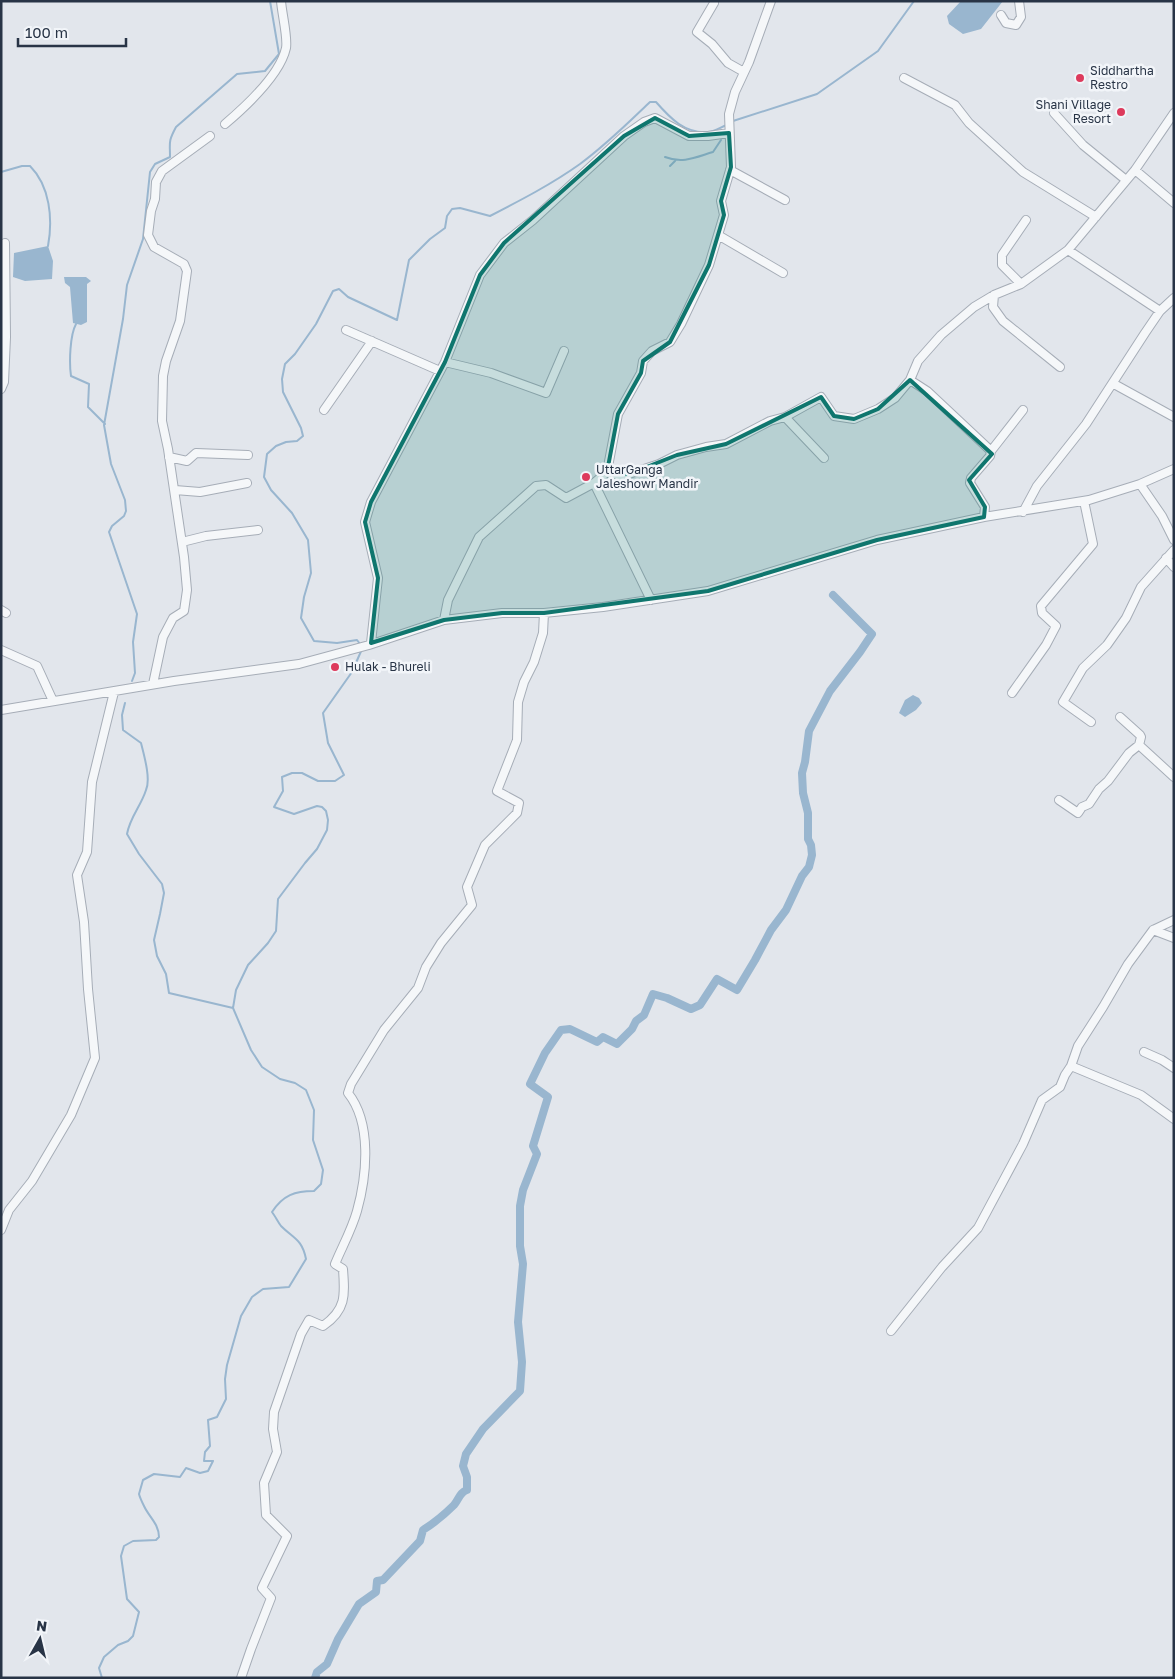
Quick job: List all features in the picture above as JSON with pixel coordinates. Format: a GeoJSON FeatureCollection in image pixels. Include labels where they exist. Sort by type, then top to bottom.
{"type":"FeatureCollection","features":[{"type":"Feature","properties":{"kind":"street"},"geometry":{"type":"LineString","coordinates":[[225,124],[249,103],[277,69],[286,47],[282,1]]}},
{"type":"Feature","properties":{"kind":"street"},"geometry":{"type":"LineString","coordinates":[[444,620],[448,600],[479,537],[536,486],[546,486],[566,498],[594,483],[607,472],[618,414],[641,373],[643,361],[652,351],[670,342],[682,324],[708,265],[724,215],[721,201],[730,170],[729,114],[734,92],[744,72],[771,1]]}},
{"type":"Feature","properties":{"kind":"street"},"geometry":{"type":"LineString","coordinates":[[1001,15],[1006,23],[1016,25],[1021,17],[1019,1]]}},
{"type":"Feature","properties":{"kind":"street"},"geometry":{"type":"LineString","coordinates":[[714,3],[697,32],[712,44],[728,63],[744,72]]}},
{"type":"Feature","properties":{"kind":"street"},"geometry":{"type":"LineString","coordinates":[[904,78],[956,105],[969,123],[1023,172],[1096,218]]}},
{"type":"Feature","properties":{"kind":"street"},"geometry":{"type":"LineString","coordinates":[[1054,113],[1083,145],[1126,180]]}},
{"type":"Feature","properties":{"kind":"street"},"geometry":{"type":"LineString","coordinates":[[607,472],[620,476],[659,464],[678,455],[726,444],[770,421],[786,417],[821,397],[834,416],[854,419],[887,404],[895,398],[910,380],[918,361],[940,335],[974,307],[994,295],[1021,284],[1068,250],[1135,170],[1174,113]]}},
{"type":"Feature","properties":{"kind":"street"},"geometry":{"type":"LineString","coordinates":[[370,644],[378,578],[365,522],[371,502],[445,362],[480,275],[504,243],[534,220],[624,136],[644,122],[655,118],[670,124],[689,136],[708,136],[729,129]]}},
{"type":"Feature","properties":{"kind":"street"},"geometry":{"type":"LineString","coordinates":[[153,684],[164,637],[173,618],[184,611],[187,590],[182,542],[162,421],[163,376],[166,361],[180,322],[187,270],[184,264],[154,247],[148,235],[156,182],[162,171],[210,136]]}},
{"type":"Feature","properties":{"kind":"street"},"geometry":{"type":"LineString","coordinates":[[730,170],[785,200]]}},
{"type":"Feature","properties":{"kind":"street"},"geometry":{"type":"LineString","coordinates":[[1135,170],[1174,203]]}},
{"type":"Feature","properties":{"kind":"street"},"geometry":{"type":"LineString","coordinates":[[1021,284],[1002,265],[1002,255],[1026,220]]}},
{"type":"Feature","properties":{"kind":"street"},"geometry":{"type":"LineString","coordinates":[[718,235],[783,273]]}},
{"type":"Feature","properties":{"kind":"street"},"geometry":{"type":"LineString","coordinates":[[1,389],[4,382],[6,337],[4,242]]}},
{"type":"Feature","properties":{"kind":"street"},"geometry":{"type":"LineString","coordinates":[[1068,250],[1160,311]]}},
{"type":"Feature","properties":{"kind":"street"},"geometry":{"type":"LineString","coordinates":[[994,295],[993,307],[1003,321],[1060,367]]}},
{"type":"Feature","properties":{"kind":"street"},"geometry":{"type":"LineString","coordinates":[[1023,512],[1037,486],[1086,424],[1114,384],[1160,311],[1174,298]]}},
{"type":"Feature","properties":{"kind":"street"},"geometry":{"type":"LineString","coordinates":[[346,330],[440,372]]}},
{"type":"Feature","properties":{"kind":"street"},"geometry":{"type":"LineString","coordinates":[[324,410],[372,341]]}},
{"type":"Feature","properties":{"kind":"street"},"geometry":{"type":"LineString","coordinates":[[445,362],[491,373],[546,393],[564,351]]}},
{"type":"Feature","properties":{"kind":"street"},"geometry":{"type":"LineString","coordinates":[[910,380],[927,391],[991,451]]}},
{"type":"Feature","properties":{"kind":"street"},"geometry":{"type":"LineString","coordinates":[[1114,384],[1174,417]]}},
{"type":"Feature","properties":{"kind":"street"},"geometry":{"type":"LineString","coordinates":[[984,517],[984,507],[970,483],[971,478],[1024,410]]}},
{"type":"Feature","properties":{"kind":"street"},"geometry":{"type":"LineString","coordinates":[[786,417],[824,458]]}},
{"type":"Feature","properties":{"kind":"street"},"geometry":{"type":"LineString","coordinates":[[169,458],[187,461],[196,453],[248,455]]}},
{"type":"Feature","properties":{"kind":"street"},"geometry":{"type":"LineString","coordinates":[[1,710],[153,684],[299,664],[322,659],[444,620],[502,613],[544,613],[708,591],[877,540],[984,517],[1084,501],[1140,484],[1174,470]]}},
{"type":"Feature","properties":{"kind":"street"},"geometry":{"type":"LineString","coordinates":[[174,490],[200,492],[247,483]]}},
{"type":"Feature","properties":{"kind":"street"},"geometry":{"type":"LineString","coordinates":[[594,483],[651,600]]}},
{"type":"Feature","properties":{"kind":"street"},"geometry":{"type":"LineString","coordinates":[[1140,484],[1162,516],[1174,540]]}},
{"type":"Feature","properties":{"kind":"street"},"geometry":{"type":"LineString","coordinates":[[1012,693],[1046,644],[1056,626],[1042,613],[1041,606],[1093,544],[1084,501]]}},
{"type":"Feature","properties":{"kind":"street"},"geometry":{"type":"LineString","coordinates":[[182,542],[206,536],[258,530]]}},
{"type":"Feature","properties":{"kind":"street"},"geometry":{"type":"LineString","coordinates":[[1091,722],[1063,702],[1082,668],[1107,645],[1126,618],[1141,587],[1174,550]]}},
{"type":"Feature","properties":{"kind":"street"},"geometry":{"type":"LineString","coordinates":[[1166,558],[1174,567]]}},
{"type":"Feature","properties":{"kind":"street"},"geometry":{"type":"LineString","coordinates":[[241,1678],[271,1598],[262,1588],[287,1536],[266,1515],[264,1483],[277,1452],[273,1429],[274,1412],[301,1334],[309,1320],[323,1326],[334,1318],[344,1301],[343,1269],[335,1264],[357,1212],[366,1162],[364,1134],[357,1104],[348,1093],[384,1030],[418,988],[426,967],[441,943],[472,905],[467,887],[485,845],[518,813],[519,803],[497,791],[517,740],[518,702],[543,633],[544,613]]}},
{"type":"Feature","properties":{"kind":"street"},"geometry":{"type":"LineString","coordinates":[[1,650],[37,666],[53,701]]}},
{"type":"Feature","properties":{"kind":"street"},"geometry":{"type":"LineString","coordinates":[[1,1230],[9,1210],[32,1181],[71,1115],[94,1058],[84,922],[76,875],[88,852],[92,782],[114,692]]}},
{"type":"Feature","properties":{"kind":"street"},"geometry":{"type":"LineString","coordinates":[[1059,800],[1078,813],[1082,807],[1090,804],[1099,789],[1108,781],[1129,753],[1139,745],[1140,735],[1120,717]]}},
{"type":"Feature","properties":{"kind":"street"},"geometry":{"type":"LineString","coordinates":[[1139,745],[1174,777]]}},
{"type":"Feature","properties":{"kind":"street"},"geometry":{"type":"LineString","coordinates":[[891,1332],[942,1267],[978,1228],[1022,1144],[1042,1100],[1060,1087],[1071,1066],[1078,1046],[1128,964],[1153,930],[1174,920]]}},
{"type":"Feature","properties":{"kind":"street"},"geometry":{"type":"LineString","coordinates":[[1153,930],[1174,938]]}},
{"type":"Feature","properties":{"kind":"street"},"geometry":{"type":"LineString","coordinates":[[1144,1052],[1174,1068]]}},
{"type":"Feature","properties":{"kind":"street"},"geometry":{"type":"LineString","coordinates":[[1071,1066],[1140,1095],[1164,1110],[1174,1119]]}},
{"type":"Feature","properties":{"kind":"highlighted area"},"geometry":{"type":"Polygon","coordinates":[[[655,118],[689,136],[729,133],[731,167],[721,201],[724,215],[709,265],[670,342],[643,361],[641,373],[618,414],[607,472],[629,474],[677,455],[726,444],[821,397],[834,416],[854,419],[878,409],[910,380],[992,454],[969,480],[985,507],[984,517],[877,540],[708,591],[544,613],[502,613],[444,620],[371,643],[378,578],[365,522],[371,502],[445,362],[480,275],[504,243],[624,136],[655,118]]]}},
{"type":"Feature","properties":{"kind":"water"},"geometry":{"type":"Polygon","coordinates":[[[961,1],[1003,1],[981,29],[963,34],[949,24],[947,16],[961,1]]]}},
{"type":"Feature","properties":{"kind":"water"},"geometry":{"type":"Polygon","coordinates":[[[48,246],[53,261],[52,279],[25,281],[13,277],[14,253],[48,246]]]}},
{"type":"Feature","properties":{"kind":"water"},"geometry":{"type":"Polygon","coordinates":[[[64,277],[86,277],[91,281],[87,284],[87,322],[81,325],[73,323],[70,287],[65,283],[64,277]]]}},
{"type":"Feature","properties":{"kind":"water"},"geometry":{"type":"Polygon","coordinates":[[[913,695],[919,698],[922,703],[916,710],[905,717],[899,713],[905,700],[913,695]]]}},
{"type":"Feature","properties":{"kind":"waterway"},"geometry":{"type":"LineString","coordinates":[[132,681],[135,673],[133,642],[137,614],[109,532],[112,526],[124,516],[126,511],[125,500],[111,464],[104,425],[123,319],[127,285],[143,239],[150,172],[155,164],[170,157],[170,142],[176,127],[237,74],[265,71],[279,54],[270,1]]}},
{"type":"Feature","properties":{"kind":"waterway"},"geometry":{"type":"LineString","coordinates":[[733,121],[817,94],[878,51],[914,1]]}},
{"type":"Feature","properties":{"kind":"waterway"},"geometry":{"type":"LineString","coordinates":[[360,644],[357,640],[337,643],[314,641],[301,618],[304,597],[311,573],[308,540],[292,513],[271,490],[264,477],[267,454],[276,446],[286,442],[297,441],[303,436],[283,392],[282,379],[285,364],[295,354],[316,324],[333,291],[339,289],[348,297],[397,320],[409,260],[430,239],[445,228],[447,216],[452,209],[460,208],[490,216],[525,198],[590,157],[650,102],[656,102],[667,114],[685,128],[700,132],[710,132],[727,125]]}},
{"type":"Feature","properties":{"kind":"waterway"},"geometry":{"type":"LineString","coordinates":[[665,157],[684,160],[701,156],[713,152],[721,140]]}},
{"type":"Feature","properties":{"kind":"waterway"},"geometry":{"type":"LineString","coordinates":[[670,166],[675,161]]}},
{"type":"Feature","properties":{"kind":"waterway"},"geometry":{"type":"LineString","coordinates":[[1,172],[22,166],[30,166],[37,174],[46,193],[50,214],[48,246]]}},
{"type":"Feature","properties":{"kind":"waterway"},"geometry":{"type":"LineString","coordinates":[[76,324],[70,349],[71,376],[89,384],[88,407],[105,424]]}},
{"type":"Feature","properties":{"kind":"waterway"},"geometry":{"type":"LineString","coordinates":[[315,1678],[317,1672],[327,1664],[338,1639],[359,1604],[376,1592],[377,1581],[383,1580],[420,1541],[423,1530],[447,1512],[461,1494],[467,1490],[467,1477],[463,1466],[466,1454],[483,1429],[520,1391],[522,1362],[518,1322],[523,1264],[520,1246],[520,1206],[523,1190],[537,1154],[533,1146],[548,1097],[530,1084],[545,1053],[561,1030],[570,1029],[597,1042],[603,1037],[617,1044],[632,1029],[636,1021],[644,1015],[653,994],[691,1009],[700,1005],[717,979],[737,990],[771,930],[786,910],[802,876],[809,867],[812,855],[808,839],[808,813],[803,793],[802,773],[809,731],[830,691],[872,634],[833,595]]}},
{"type":"Feature","properties":{"kind":"waterway"},"geometry":{"type":"LineString","coordinates":[[102,1678],[99,1668],[104,1657],[118,1645],[128,1641],[133,1636],[139,1612],[127,1599],[121,1556],[124,1546],[133,1541],[156,1540],[159,1537],[156,1524],[139,1496],[143,1480],[154,1474],[180,1477],[186,1468],[200,1473],[208,1471],[213,1461],[204,1461],[205,1452],[210,1446],[208,1420],[217,1417],[226,1399],[225,1379],[227,1365],[241,1316],[252,1297],[263,1289],[289,1287],[306,1259],[300,1243],[281,1226],[272,1212],[276,1206],[290,1195],[314,1191],[321,1184],[323,1170],[313,1140],[314,1110],[306,1090],[295,1083],[280,1079],[262,1067],[251,1050],[233,1008],[236,990],[248,965],[276,931],[278,899],[317,849],[327,830],[328,820],[326,811],[322,807],[317,806],[294,814],[274,807],[283,791],[282,777],[292,773],[302,773],[318,781],[335,781],[344,775],[328,743],[323,713],[352,672],[362,649]]}},
{"type":"Feature","properties":{"kind":"waterway"},"geometry":{"type":"LineString","coordinates":[[125,703],[122,715],[123,730],[141,743],[148,780],[144,796],[127,834],[139,854],[162,884],[164,893],[154,940],[157,956],[166,974],[169,993],[233,1008]]}},
{"type":"Feature","properties":{"kind":"place","name":"Siddhartha Restro"},"geometry":{"type":"Point","coordinates":[1080,78]}},
{"type":"Feature","properties":{"kind":"place","name":"Shani Village Resort"},"geometry":{"type":"Point","coordinates":[1121,112]}},
{"type":"Feature","properties":{"kind":"place","name":"UttarGanga Jaleshowr Mandir"},"geometry":{"type":"Point","coordinates":[586,477]}},
{"type":"Feature","properties":{"kind":"place","name":"Hulak - Bhureli"},"geometry":{"type":"Point","coordinates":[335,667]}}]}
